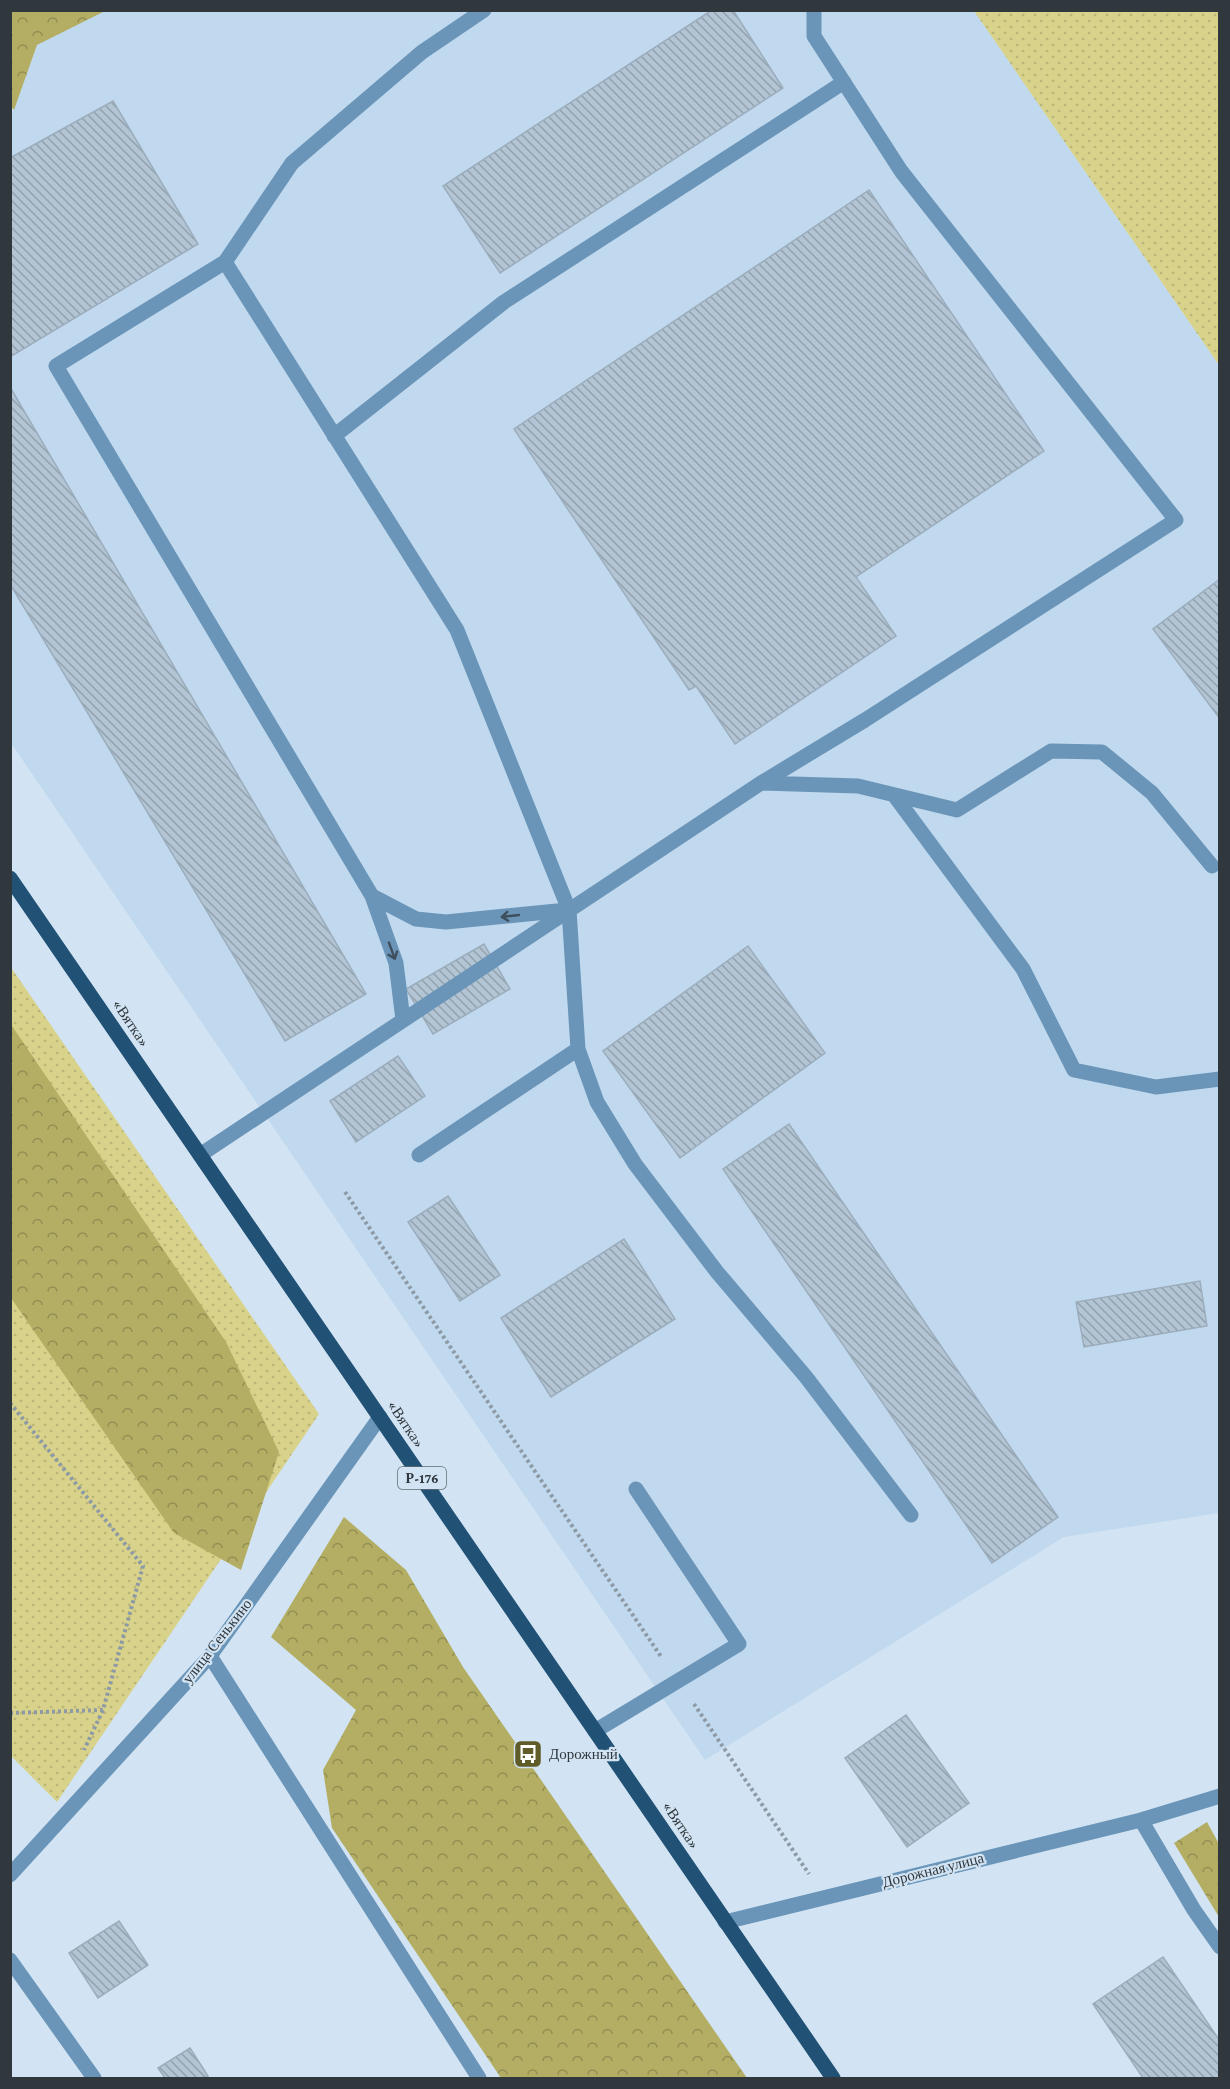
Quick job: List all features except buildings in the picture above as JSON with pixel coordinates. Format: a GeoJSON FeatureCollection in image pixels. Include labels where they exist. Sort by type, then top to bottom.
{"type":"FeatureCollection","features":[{"type":"Feature","properties":{"kind":"main road","name":"«Вятка»"},"geometry":{"type":"LineString","coordinates":[[10,878],[833,2079]]}},
{"type":"Feature","properties":{"kind":"street"},"geometry":{"type":"LineString","coordinates":[[403,1020],[396,963],[372,896],[56,366],[225,262],[292,163],[422,52],[483,10]]}},
{"type":"Feature","properties":{"kind":"street"},"geometry":{"type":"LineString","coordinates":[[200,1155],[761,783],[865,720],[1176,520],[901,171],[814,36],[814,10]]}},
{"type":"Feature","properties":{"kind":"street"},"geometry":{"type":"LineString","coordinates":[[334,436],[504,302],[844,82]]}},
{"type":"Feature","properties":{"kind":"street"},"geometry":{"type":"LineString","coordinates":[[225,262],[458,630],[569,910],[579,1049],[597,1101],[635,1164],[717,1272],[806,1377],[910,1515]]}},
{"type":"Feature","properties":{"kind":"street"},"geometry":{"type":"LineString","coordinates":[[761,783],[858,786],[957,810],[1051,751],[1102,752],[1152,793],[1212,866]]}},
{"type":"Feature","properties":{"kind":"street"},"geometry":{"type":"LineString","coordinates":[[894,795],[1023,969],[1074,1070],[1156,1087],[1220,1078]]}},
{"type":"Feature","properties":{"kind":"street"},"geometry":{"type":"LineString","coordinates":[[372,896],[416,919],[447,922],[569,910]]}},
{"type":"Feature","properties":{"kind":"street"},"geometry":{"type":"LineString","coordinates":[[419,1155],[579,1049]]}},
{"type":"Feature","properties":{"kind":"street","name":"улица Сенькино"},"geometry":{"type":"LineString","coordinates":[[10,1875],[210,1656],[380,1417]]}},
{"type":"Feature","properties":{"kind":"street"},"geometry":{"type":"LineString","coordinates":[[595,1731],[739,1644],[636,1489]]}},
{"type":"Feature","properties":{"kind":"street"},"geometry":{"type":"LineString","coordinates":[[210,1656],[479,2079]]}},
{"type":"Feature","properties":{"kind":"street","name":"Дорожная улица"},"geometry":{"type":"LineString","coordinates":[[725,1922],[1141,1820],[1220,1796]]}},
{"type":"Feature","properties":{"kind":"street"},"geometry":{"type":"LineString","coordinates":[[1141,1820],[1194,1910],[1220,1947]]}},
{"type":"Feature","properties":{"kind":"street"},"geometry":{"type":"LineString","coordinates":[[10,1960],[94,2079]]}},
{"type":"Feature","properties":{"kind":"path"},"geometry":{"type":"LineString","coordinates":[[345,1192],[825,1897]]}},
{"type":"Feature","properties":{"kind":"path"},"geometry":{"type":"LineString","coordinates":[[10,1403],[143,1566],[103,1710],[84,1751]]}},
{"type":"Feature","properties":{"kind":"path"},"geometry":{"type":"LineString","coordinates":[[10,1713],[103,1710]]}},
{"type":"Feature","properties":{"kind":"shaded area"},"geometry":{"type":"Polygon","coordinates":[[[105,10],[974,11],[1219,365],[1219,1513],[1064,1537],[705,1760],[11,743],[10,120],[37,45],[105,10]]]}},
{"type":"Feature","properties":{"kind":"shaded area"},"geometry":{"type":"Polygon","coordinates":[[[974,11],[1219,11],[1219,365],[974,11]]]}},
{"type":"Feature","properties":{"kind":"shaded area"},"geometry":{"type":"Polygon","coordinates":[[[10,966],[319,1414],[57,1802],[11,1756],[10,966]]]}},
{"type":"Feature","properties":{"kind":"green space"},"geometry":{"type":"Polygon","coordinates":[[[11,10],[105,11],[37,45],[14,110],[10,106],[11,10]]]}},
{"type":"Feature","properties":{"kind":"green space"},"geometry":{"type":"Polygon","coordinates":[[[10,1023],[226,1342],[279,1452],[241,1570],[174,1533],[11,1298],[10,1023]]]}},
{"type":"Feature","properties":{"kind":"green space"},"geometry":{"type":"Polygon","coordinates":[[[344,1517],[406,1570],[463,1667],[747,2078],[501,2078],[332,1828],[323,1770],[356,1710],[271,1637],[344,1517]]]}},
{"type":"Feature","properties":{"kind":"green space"},"geometry":{"type":"Polygon","coordinates":[[[1207,1822],[1219,1844],[1219,1917],[1174,1843],[1207,1822]]]}},
{"type":"Feature","properties":{"kind":"place","name":"Дорожный"},"geometry":{"type":"Point","coordinates":[528,1754]}}]}
